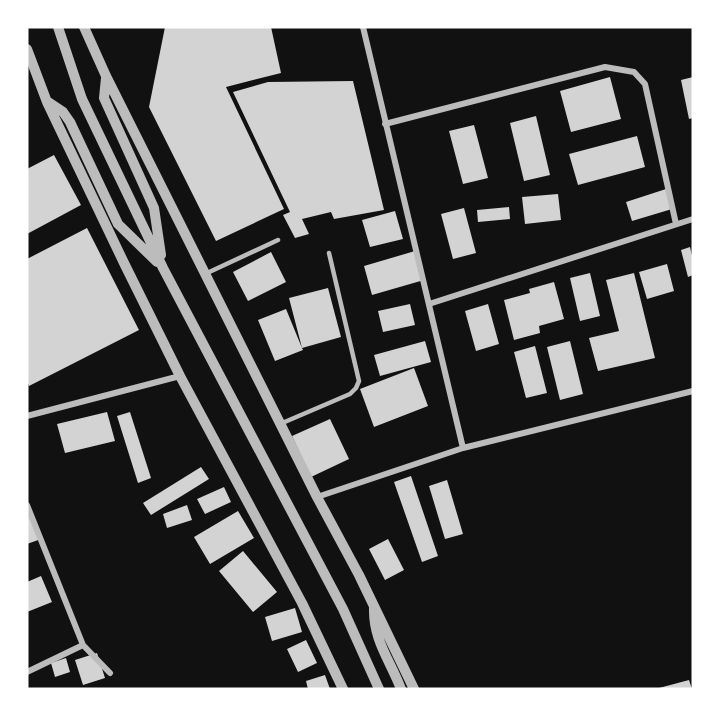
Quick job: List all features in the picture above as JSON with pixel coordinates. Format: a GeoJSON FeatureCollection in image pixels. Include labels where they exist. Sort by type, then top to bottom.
{"type":"FeatureCollection","features":[{"type":"Feature","properties":{"kind":"street"},"geometry":{"type":"LineString","coordinates":[[58,27],[82,99],[163,268],[343,609],[379,689]]}},
{"type":"Feature","properties":{"kind":"street"},"geometry":{"type":"LineString","coordinates":[[84,27],[106,76],[414,689]]}},
{"type":"Feature","properties":{"kind":"street"},"geometry":{"type":"LineString","coordinates":[[363,27],[463,448]]}},
{"type":"Feature","properties":{"kind":"street"},"geometry":{"type":"LineString","coordinates":[[27,49],[47,102],[180,376],[302,603],[343,689]]}},
{"type":"Feature","properties":{"kind":"street"},"geometry":{"type":"LineString","coordinates":[[385,123],[605,67],[634,72],[645,84],[676,224]]}},
{"type":"Feature","properties":{"kind":"street"},"geometry":{"type":"LineString","coordinates":[[106,76],[104,98],[154,208],[163,268]]}},
{"type":"Feature","properties":{"kind":"street"},"geometry":{"type":"LineString","coordinates":[[47,102],[63,112],[70,122],[118,224],[163,268]]}},
{"type":"Feature","properties":{"kind":"street"},"geometry":{"type":"LineString","coordinates":[[429,304],[693,219]]}},
{"type":"Feature","properties":{"kind":"street"},"geometry":{"type":"LineString","coordinates":[[27,416],[180,376]]}},
{"type":"Feature","properties":{"kind":"street"},"geometry":{"type":"LineString","coordinates":[[316,497],[463,448],[693,391]]}},
{"type":"Feature","properties":{"kind":"street"},"geometry":{"type":"LineString","coordinates":[[27,505],[30,520],[83,645],[110,673]]}},
{"type":"Feature","properties":{"kind":"street"},"geometry":{"type":"LineString","coordinates":[[374,607],[374,625],[377,635],[401,689]]}},
{"type":"Feature","properties":{"kind":"street"},"geometry":{"type":"LineString","coordinates":[[27,672],[83,645]]}},
{"type":"Feature","properties":{"kind":"lane"},"geometry":{"type":"LineString","coordinates":[[205,274],[278,240]]}},
{"type":"Feature","properties":{"kind":"lane"},"geometry":{"type":"LineString","coordinates":[[280,424],[350,394],[359,381],[329,253]]}},
{"type":"Feature","properties":{"kind":"building"},"geometry":{"type":"Polygon","coordinates":[[[165,27],[271,27],[281,73],[226,87],[284,209],[216,241],[149,107],[165,27]]]}},
{"type":"Feature","properties":{"kind":"building"},"geometry":{"type":"Polygon","coordinates":[[[610,77],[621,119],[571,132],[560,91],[610,77]]]}},
{"type":"Feature","properties":{"kind":"building"},"geometry":{"type":"Polygon","coordinates":[[[693,77],[693,118],[689,119],[681,80],[693,77]]]}},
{"type":"Feature","properties":{"kind":"building"},"geometry":{"type":"Polygon","coordinates":[[[353,81],[384,210],[334,219],[331,212],[302,219],[309,234],[295,238],[283,215],[290,212],[233,92],[268,82],[353,81]]]}},
{"type":"Feature","properties":{"kind":"building"},"geometry":{"type":"Polygon","coordinates":[[[536,116],[550,175],[524,181],[510,123],[536,116]]]}},
{"type":"Feature","properties":{"kind":"building"},"geometry":{"type":"Polygon","coordinates":[[[474,125],[488,178],[463,184],[449,131],[474,125]]]}},
{"type":"Feature","properties":{"kind":"building"},"geometry":{"type":"Polygon","coordinates":[[[637,136],[645,167],[578,185],[569,154],[637,136]]]}},
{"type":"Feature","properties":{"kind":"building"},"geometry":{"type":"Polygon","coordinates":[[[54,155],[81,205],[27,234],[27,169],[54,155]]]}},
{"type":"Feature","properties":{"kind":"building"},"geometry":{"type":"Polygon","coordinates":[[[666,189],[672,209],[632,221],[626,202],[666,189]]]}},
{"type":"Feature","properties":{"kind":"building"},"geometry":{"type":"Polygon","coordinates":[[[558,194],[561,220],[525,224],[522,197],[558,194]]]}},
{"type":"Feature","properties":{"kind":"building"},"geometry":{"type":"Polygon","coordinates":[[[509,207],[510,219],[478,222],[477,210],[509,207]]]}},
{"type":"Feature","properties":{"kind":"building"},"geometry":{"type":"Polygon","coordinates":[[[464,208],[476,253],[453,259],[441,214],[464,208]]]}},
{"type":"Feature","properties":{"kind":"building"},"geometry":{"type":"Polygon","coordinates":[[[395,211],[403,239],[370,247],[362,220],[395,211]]]}},
{"type":"Feature","properties":{"kind":"building"},"geometry":{"type":"Polygon","coordinates":[[[87,228],[139,330],[29,386],[27,381],[27,259],[87,228]]]}},
{"type":"Feature","properties":{"kind":"building"},"geometry":{"type":"Polygon","coordinates":[[[690,247],[693,275],[688,277],[681,250],[690,247]]]}},
{"type":"Feature","properties":{"kind":"building"},"geometry":{"type":"Polygon","coordinates":[[[415,251],[424,280],[372,295],[364,266],[415,251]]]}},
{"type":"Feature","properties":{"kind":"building"},"geometry":{"type":"Polygon","coordinates":[[[271,252],[286,282],[248,301],[233,272],[271,252]]]}},
{"type":"Feature","properties":{"kind":"building"},"geometry":{"type":"Polygon","coordinates":[[[667,264],[674,291],[647,299],[639,272],[667,264]]]}},
{"type":"Feature","properties":{"kind":"building"},"geometry":{"type":"Polygon","coordinates":[[[590,273],[600,316],[580,321],[570,278],[590,273]]]}},
{"type":"Feature","properties":{"kind":"building"},"geometry":{"type":"Polygon","coordinates":[[[634,273],[655,358],[598,371],[589,338],[619,331],[606,280],[634,273]]]}},
{"type":"Feature","properties":{"kind":"building"},"geometry":{"type":"Polygon","coordinates":[[[554,282],[564,319],[539,326],[540,333],[514,340],[504,300],[530,293],[529,289],[554,282]]]}},
{"type":"Feature","properties":{"kind":"building"},"geometry":{"type":"Polygon","coordinates":[[[328,288],[341,337],[302,348],[289,298],[328,288]]]}},
{"type":"Feature","properties":{"kind":"building"},"geometry":{"type":"Polygon","coordinates":[[[410,304],[415,325],[383,332],[378,311],[410,304]]]}},
{"type":"Feature","properties":{"kind":"building"},"geometry":{"type":"Polygon","coordinates":[[[488,304],[499,344],[476,351],[465,311],[488,304]]]}},
{"type":"Feature","properties":{"kind":"building"},"geometry":{"type":"Polygon","coordinates":[[[286,309],[303,350],[275,361],[258,320],[286,309]]]}},
{"type":"Feature","properties":{"kind":"building"},"geometry":{"type":"Polygon","coordinates":[[[425,341],[431,362],[380,376],[374,355],[425,341]]]}},
{"type":"Feature","properties":{"kind":"building"},"geometry":{"type":"Polygon","coordinates":[[[570,341],[583,394],[560,400],[547,347],[570,341]]]}},
{"type":"Feature","properties":{"kind":"building"},"geometry":{"type":"Polygon","coordinates":[[[535,346],[547,393],[526,398],[514,352],[535,346]]]}},
{"type":"Feature","properties":{"kind":"building"},"geometry":{"type":"Polygon","coordinates":[[[414,368],[428,406],[374,427],[360,389],[414,368]]]}},
{"type":"Feature","properties":{"kind":"building"},"geometry":{"type":"Polygon","coordinates":[[[107,412],[115,441],[65,453],[57,424],[107,412]]]}},
{"type":"Feature","properties":{"kind":"building"},"geometry":{"type":"Polygon","coordinates":[[[130,412],[151,478],[138,483],[117,416],[130,412]]]}},
{"type":"Feature","properties":{"kind":"building"},"geometry":{"type":"Polygon","coordinates":[[[330,419],[349,459],[311,477],[292,436],[330,419]]]}},
{"type":"Feature","properties":{"kind":"building"},"geometry":{"type":"Polygon","coordinates":[[[201,467],[209,479],[151,515],[143,503],[201,467]]]}},
{"type":"Feature","properties":{"kind":"building"},"geometry":{"type":"Polygon","coordinates":[[[411,476],[438,556],[422,562],[394,482],[411,476]]]}},
{"type":"Feature","properties":{"kind":"building"},"geometry":{"type":"Polygon","coordinates":[[[447,480],[463,534],[445,539],[429,486],[447,480]]]}},
{"type":"Feature","properties":{"kind":"building"},"geometry":{"type":"Polygon","coordinates":[[[224,487],[231,502],[205,514],[197,499],[224,487]]]}},
{"type":"Feature","properties":{"kind":"building"},"geometry":{"type":"Polygon","coordinates":[[[187,505],[192,520],[167,528],[163,514],[187,505]]]}},
{"type":"Feature","properties":{"kind":"building"},"geometry":{"type":"Polygon","coordinates":[[[238,511],[254,538],[210,564],[194,537],[238,511]]]}},
{"type":"Feature","properties":{"kind":"building"},"geometry":{"type":"Polygon","coordinates":[[[32,514],[41,539],[27,544],[27,516],[32,514]]]}},
{"type":"Feature","properties":{"kind":"building"},"geometry":{"type":"Polygon","coordinates":[[[388,539],[404,570],[385,580],[369,549],[388,539]]]}},
{"type":"Feature","properties":{"kind":"building"},"geometry":{"type":"Polygon","coordinates":[[[243,551],[277,592],[253,612],[219,571],[243,551]]]}},
{"type":"Feature","properties":{"kind":"building"},"geometry":{"type":"Polygon","coordinates":[[[41,576],[52,602],[27,612],[27,582],[41,576]]]}},
{"type":"Feature","properties":{"kind":"building"},"geometry":{"type":"Polygon","coordinates":[[[295,608],[302,632],[272,641],[265,617],[295,608]]]}},
{"type":"Feature","properties":{"kind":"building"},"geometry":{"type":"Polygon","coordinates":[[[306,640],[317,663],[298,672],[287,649],[306,640]]]}},
{"type":"Feature","properties":{"kind":"building"},"geometry":{"type":"Polygon","coordinates":[[[97,653],[105,678],[83,685],[75,660],[97,653]]]}},
{"type":"Feature","properties":{"kind":"building"},"geometry":{"type":"Polygon","coordinates":[[[66,658],[70,672],[55,677],[51,663],[66,658]]]}},
{"type":"Feature","properties":{"kind":"building"},"geometry":{"type":"Polygon","coordinates":[[[325,675],[330,689],[308,689],[306,681],[325,675]]]}},
{"type":"Feature","properties":{"kind":"building"},"geometry":{"type":"Polygon","coordinates":[[[689,680],[692,689],[659,689],[659,688],[689,680]]]}}]}
